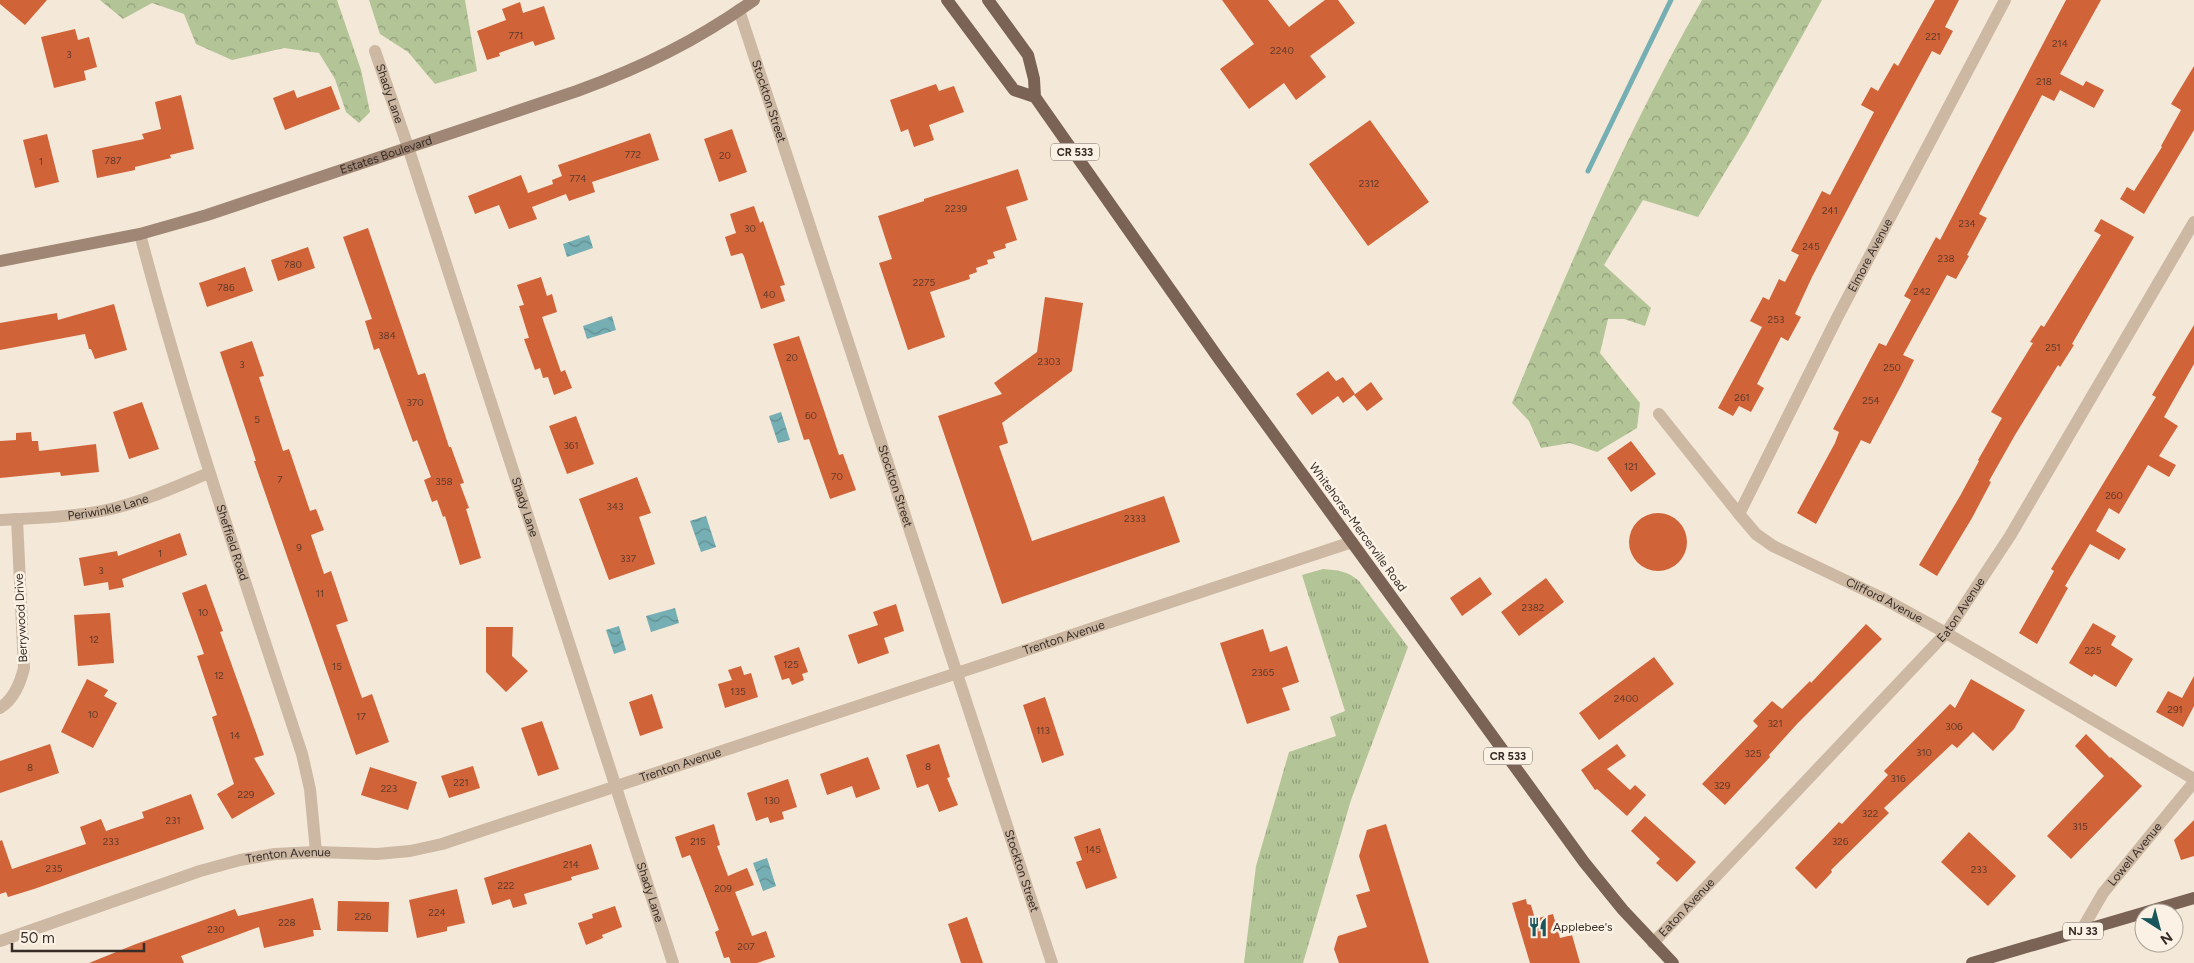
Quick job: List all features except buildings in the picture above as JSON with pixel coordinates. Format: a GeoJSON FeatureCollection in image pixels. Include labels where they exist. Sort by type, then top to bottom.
{"type":"FeatureCollection","features":[{"type":"Feature","properties":{"kind":"main road"},"geometry":{"type":"LineString","coordinates":[[947,0],[1014,90],[1035,97]]}},
{"type":"Feature","properties":{"kind":"main road","name":"Whitehorse-Mercerville Road"},"geometry":{"type":"LineString","coordinates":[[988,0],[1028,55],[1034,79],[1035,97],[1219,359],[1584,862],[1623,910],[1673,963]]}},
{"type":"Feature","properties":{"kind":"main road","name":"NJ 33"},"geometry":{"type":"LineString","coordinates":[[1972,963],[2194,898]]}},
{"type":"Feature","properties":{"kind":"street","name":"Estates Boulevard"},"geometry":{"type":"LineString","coordinates":[[0,259],[140,234],[207,215],[618,76],[662,57],[704,34],[754,0]]}},
{"type":"Feature","properties":{"kind":"street","name":"Elmore Avenue"},"geometry":{"type":"LineString","coordinates":[[1739,514],[1838,316],[2004,0]]}},
{"type":"Feature","properties":{"kind":"street","name":"Stockton Street"},"geometry":{"type":"LineString","coordinates":[[739,10],[1052,963]]}},
{"type":"Feature","properties":{"kind":"street","name":"Shady Lane"},"geometry":{"type":"LineString","coordinates":[[375,50],[673,963]]}},
{"type":"Feature","properties":{"kind":"street","name":"Eaton Avenue"},"geometry":{"type":"LineString","coordinates":[[1653,943],[1946,633],[2010,536],[2194,222]]}},
{"type":"Feature","properties":{"kind":"street","name":"Sheffield Road"},"geometry":{"type":"LineString","coordinates":[[140,234],[168,339],[209,473],[302,754],[310,789],[316,852]]}},
{"type":"Feature","properties":{"kind":"street","name":"Clifford Avenue"},"geometry":{"type":"LineString","coordinates":[[1659,414],[1756,534],[1773,546],[1884,599],[1946,633],[2194,781]]}},
{"type":"Feature","properties":{"kind":"street","name":"Periwinkle Lane"},"geometry":{"type":"LineString","coordinates":[[0,520],[73,516],[112,509],[146,499],[209,473]]}},
{"type":"Feature","properties":{"kind":"street","name":"Berrywood Drive"},"geometry":{"type":"LineString","coordinates":[[0,708],[14,694],[21,682],[24,668],[17,519]]}},
{"type":"Feature","properties":{"kind":"street","name":"Trenton Avenue"},"geometry":{"type":"LineString","coordinates":[[0,941],[200,870],[240,860],[275,854],[316,852],[377,854],[410,851],[442,844],[1352,542]]}},
{"type":"Feature","properties":{"kind":"street","name":"Lowell Avenue"},"geometry":{"type":"LineString","coordinates":[[2081,931],[2103,893],[2194,781]]}},
{"type":"Feature","properties":{"kind":"green space"},"geometry":{"type":"Polygon","coordinates":[[[100,0],[337,0],[361,70],[370,112],[359,123],[346,112],[335,79],[319,53],[284,48],[232,60],[196,44],[184,14],[152,3],[123,19],[100,0]]]}},
{"type":"Feature","properties":{"kind":"green space"},"geometry":{"type":"Polygon","coordinates":[[[369,0],[465,0],[477,71],[435,84],[408,52],[380,34],[369,0]]]}},
{"type":"Feature","properties":{"kind":"green space"},"geometry":{"type":"Polygon","coordinates":[[[1702,0],[1822,0],[1747,136],[1698,217],[1643,200],[1604,265],[1651,308],[1645,326],[1624,319],[1608,319],[1600,353],[1640,403],[1637,428],[1597,452],[1570,443],[1541,448],[1529,421],[1512,403],[1555,300],[1624,148],[1702,0]]]}},
{"type":"Feature","properties":{"kind":"green space"},"geometry":{"type":"Polygon","coordinates":[[[1323,569],[1346,573],[1359,581],[1408,647],[1351,800],[1303,963],[1244,963],[1256,866],[1289,752],[1336,736],[1330,717],[1345,711],[1302,575],[1323,569]]]}},
{"type":"Feature","properties":{"kind":"water"},"geometry":{"type":"Polygon","coordinates":[[[589,235],[593,248],[567,257],[563,244],[589,235]]]}},
{"type":"Feature","properties":{"kind":"water"},"geometry":{"type":"Polygon","coordinates":[[[612,316],[616,330],[587,339],[583,326],[612,316]]]}},
{"type":"Feature","properties":{"kind":"water"},"geometry":{"type":"Polygon","coordinates":[[[781,412],[790,440],[778,443],[769,416],[781,412]]]}},
{"type":"Feature","properties":{"kind":"water"},"geometry":{"type":"Polygon","coordinates":[[[706,516],[716,547],[701,552],[690,521],[706,516]]]}},
{"type":"Feature","properties":{"kind":"water"},"geometry":{"type":"Polygon","coordinates":[[[675,608],[679,623],[651,632],[646,616],[675,608]]]}},
{"type":"Feature","properties":{"kind":"water"},"geometry":{"type":"Polygon","coordinates":[[[619,626],[626,650],[614,654],[606,630],[619,626]]]}},
{"type":"Feature","properties":{"kind":"water"},"geometry":{"type":"Polygon","coordinates":[[[767,858],[776,886],[763,891],[753,863],[767,858]]]}},
{"type":"Feature","properties":{"kind":"waterway"},"geometry":{"type":"LineString","coordinates":[[1588,171],[1671,0]]}},
{"type":"Feature","properties":{"kind":"place","name":"Applebee's"},"geometry":{"type":"Point","coordinates":[1538,927]}}]}
